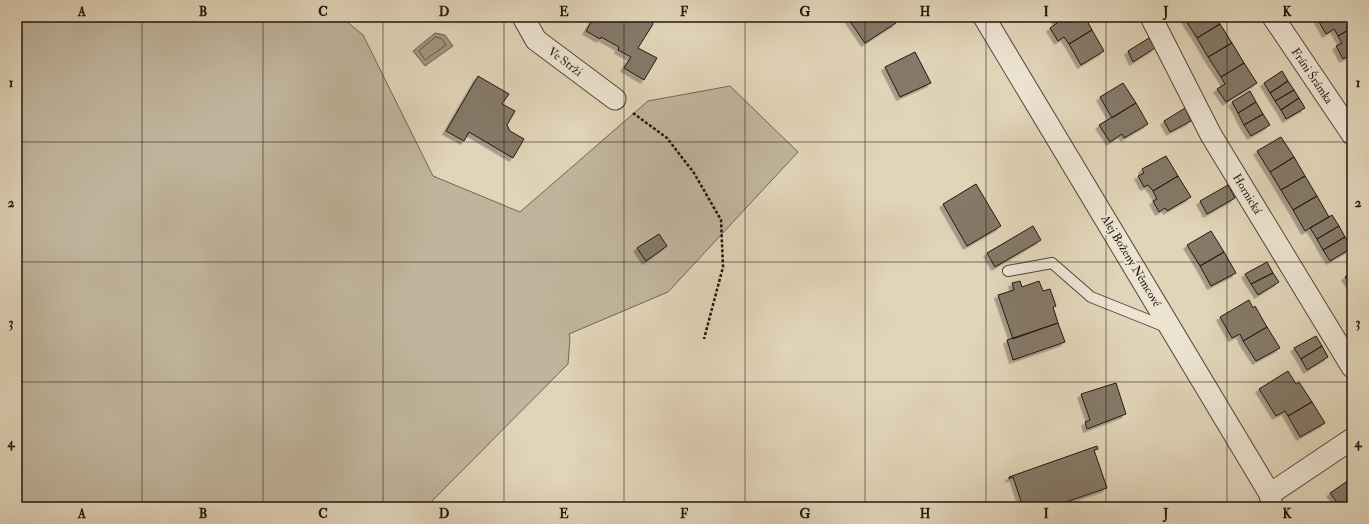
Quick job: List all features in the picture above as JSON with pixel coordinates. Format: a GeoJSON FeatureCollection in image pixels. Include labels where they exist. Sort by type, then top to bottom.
{"type":"FeatureCollection","features":[{"type":"Feature","properties":{"kind":"street","name":"Ve Strži"},"geometry":{"type":"LineString","coordinates":[[523,17],[536,40],[615,99]]}},
{"type":"Feature","properties":{"kind":"street","name":"Alej Boženy Němcové"},"geometry":{"type":"LineString","coordinates":[[984,17],[1172,330],[1271,500]]}},
{"type":"Feature","properties":{"kind":"street","name":"Hornická"},"geometry":{"type":"LineString","coordinates":[[1151,17],[1211,135],[1352,367]]}},
{"type":"Feature","properties":{"kind":"street","name":"Fráni Šrámka"},"geometry":{"type":"LineString","coordinates":[[1273,17],[1352,134]]}},
{"type":"Feature","properties":{"kind":"street"},"geometry":{"type":"LineString","coordinates":[[1271,500],[1352,439]]}},
{"type":"Feature","properties":{"kind":"lane"},"geometry":{"type":"LineString","coordinates":[[1008,271],[1052,263],[1091,297],[1172,330]]}},
{"type":"Feature","properties":{"kind":"path"},"geometry":{"type":"LineString","coordinates":[[615,99],[667,138],[694,173],[721,220],[723,267],[704,339]]}},
{"type":"Feature","properties":{"kind":"shaded area"},"geometry":{"type":"Polygon","coordinates":[[[17,17],[341,17],[363,35],[433,176],[520,212],[648,101],[730,86],[798,152],[668,292],[569,334],[568,364],[433,500],[428,507],[17,507],[17,17]]]}},
{"type":"Feature","properties":{"kind":"water"},"geometry":{"type":"Polygon","coordinates":[[[435,33],[445,35],[453,46],[425,66],[413,51],[435,33]]]}},
{"type":"Feature","properties":{"kind":"building"},"geometry":{"type":"Polygon","coordinates":[[[594,17],[647,17],[649,22],[652,21],[653,24],[638,48],[657,58],[644,80],[624,68],[631,57],[618,50],[619,47],[586,31],[594,17]]]}},
{"type":"Feature","properties":{"kind":"building"},"geometry":{"type":"Polygon","coordinates":[[[847,17],[892,17],[896,23],[865,43],[847,17]]]}},
{"type":"Feature","properties":{"kind":"building"},"geometry":{"type":"Polygon","coordinates":[[[1054,17],[1085,17],[1092,30],[1069,44],[1064,37],[1058,41],[1050,28],[1057,23],[1054,17]]]}},
{"type":"Feature","properties":{"kind":"building"},"geometry":{"type":"Polygon","coordinates":[[[1216,17],[1220,24],[1197,38],[1184,18],[1216,17]]]}},
{"type":"Feature","properties":{"kind":"building"},"geometry":{"type":"Polygon","coordinates":[[[1323,17],[1352,17],[1352,28],[1338,36],[1334,29],[1326,34],[1318,20],[1323,17]]]}},
{"type":"Feature","properties":{"kind":"building"},"geometry":{"type":"Polygon","coordinates":[[[1220,24],[1232,43],[1208,57],[1197,38],[1220,24]]]}},
{"type":"Feature","properties":{"kind":"building"},"geometry":{"type":"Polygon","coordinates":[[[1352,28],[1352,54],[1343,59],[1336,46],[1342,43],[1338,36],[1352,28]]]}},
{"type":"Feature","properties":{"kind":"building"},"geometry":{"type":"Polygon","coordinates":[[[1092,30],[1104,51],[1081,65],[1069,44],[1092,30]]]}},
{"type":"Feature","properties":{"kind":"building"},"geometry":{"type":"Polygon","coordinates":[[[1149,38],[1155,48],[1133,62],[1128,51],[1149,38]]]}},
{"type":"Feature","properties":{"kind":"building"},"geometry":{"type":"Polygon","coordinates":[[[1232,43],[1244,63],[1221,77],[1208,57],[1232,43]]]}},
{"type":"Feature","properties":{"kind":"building"},"geometry":{"type":"Polygon","coordinates":[[[915,52],[931,83],[900,97],[885,67],[915,52]]]}},
{"type":"Feature","properties":{"kind":"building"},"geometry":{"type":"Polygon","coordinates":[[[1244,63],[1257,83],[1226,102],[1217,89],[1225,84],[1221,77],[1244,63]]]}},
{"type":"Feature","properties":{"kind":"building"},"geometry":{"type":"Polygon","coordinates":[[[1282,71],[1288,81],[1270,93],[1264,83],[1282,71]]]}},
{"type":"Feature","properties":{"kind":"building"},"geometry":{"type":"Polygon","coordinates":[[[478,76],[509,94],[502,104],[515,111],[507,125],[510,131],[524,139],[513,158],[469,132],[464,141],[446,131],[478,76]]]}},
{"type":"Feature","properties":{"kind":"building"},"geometry":{"type":"Polygon","coordinates":[[[1288,81],[1294,90],[1275,101],[1270,93],[1288,81]]]}},
{"type":"Feature","properties":{"kind":"building"},"geometry":{"type":"Polygon","coordinates":[[[1123,83],[1136,103],[1112,118],[1100,97],[1123,83]]]}},
{"type":"Feature","properties":{"kind":"building"},"geometry":{"type":"Polygon","coordinates":[[[1294,90],[1299,98],[1281,110],[1275,101],[1294,90]]]}},
{"type":"Feature","properties":{"kind":"building"},"geometry":{"type":"Polygon","coordinates":[[[1250,91],[1256,102],[1238,113],[1232,102],[1250,91]]]}},
{"type":"Feature","properties":{"kind":"building"},"geometry":{"type":"Polygon","coordinates":[[[1299,98],[1305,108],[1286,119],[1281,110],[1299,98]]]}},
{"type":"Feature","properties":{"kind":"building"},"geometry":{"type":"Polygon","coordinates":[[[1256,102],[1263,114],[1244,125],[1238,113],[1256,102]]]}},
{"type":"Feature","properties":{"kind":"building"},"geometry":{"type":"Polygon","coordinates":[[[1136,103],[1148,124],[1124,138],[1122,134],[1110,142],[1099,125],[1136,103]]]}},
{"type":"Feature","properties":{"kind":"building"},"geometry":{"type":"Polygon","coordinates":[[[1185,108],[1191,121],[1170,132],[1164,121],[1185,108]]]}},
{"type":"Feature","properties":{"kind":"building"},"geometry":{"type":"Polygon","coordinates":[[[1263,114],[1270,125],[1251,136],[1244,125],[1263,114]]]}},
{"type":"Feature","properties":{"kind":"building"},"geometry":{"type":"Polygon","coordinates":[[[1281,137],[1294,157],[1270,172],[1257,151],[1281,137]]]}},
{"type":"Feature","properties":{"kind":"building"},"geometry":{"type":"Polygon","coordinates":[[[1166,156],[1178,176],[1153,191],[1148,185],[1144,187],[1138,176],[1144,173],[1142,169],[1166,156]]]}},
{"type":"Feature","properties":{"kind":"building"},"geometry":{"type":"Polygon","coordinates":[[[1294,157],[1305,176],[1281,190],[1270,172],[1294,157]]]}},
{"type":"Feature","properties":{"kind":"building"},"geometry":{"type":"Polygon","coordinates":[[[1178,176],[1191,197],[1167,211],[1165,208],[1159,212],[1153,201],[1157,199],[1153,191],[1178,176]]]}},
{"type":"Feature","properties":{"kind":"building"},"geometry":{"type":"Polygon","coordinates":[[[1305,176],[1317,196],[1293,210],[1281,190],[1305,176]]]}},
{"type":"Feature","properties":{"kind":"building"},"geometry":{"type":"Polygon","coordinates":[[[976,184],[1001,226],[967,246],[943,204],[976,184]]]}},
{"type":"Feature","properties":{"kind":"building"},"geometry":{"type":"Polygon","coordinates":[[[1228,185],[1235,198],[1207,214],[1200,201],[1228,185]]]}},
{"type":"Feature","properties":{"kind":"building"},"geometry":{"type":"Polygon","coordinates":[[[1317,196],[1329,217],[1305,231],[1293,210],[1317,196]]]}},
{"type":"Feature","properties":{"kind":"building"},"geometry":{"type":"Polygon","coordinates":[[[1332,215],[1339,226],[1317,239],[1310,228],[1332,215]]]}},
{"type":"Feature","properties":{"kind":"building"},"geometry":{"type":"Polygon","coordinates":[[[1033,226],[1041,240],[995,267],[987,253],[1033,226]]]}},
{"type":"Feature","properties":{"kind":"building"},"geometry":{"type":"Polygon","coordinates":[[[1339,226],[1345,237],[1323,250],[1317,239],[1339,226]]]}},
{"type":"Feature","properties":{"kind":"building"},"geometry":{"type":"Polygon","coordinates":[[[1211,231],[1224,252],[1200,266],[1187,245],[1211,231]]]}},
{"type":"Feature","properties":{"kind":"building"},"geometry":{"type":"Polygon","coordinates":[[[659,234],[667,246],[646,261],[637,248],[659,234]]]}},
{"type":"Feature","properties":{"kind":"building"},"geometry":{"type":"Polygon","coordinates":[[[1345,237],[1352,248],[1330,261],[1323,250],[1345,237]]]}},
{"type":"Feature","properties":{"kind":"building"},"geometry":{"type":"Polygon","coordinates":[[[1224,252],[1236,273],[1211,286],[1200,266],[1224,252]]]}},
{"type":"Feature","properties":{"kind":"building"},"geometry":{"type":"Polygon","coordinates":[[[1267,262],[1273,273],[1251,284],[1245,274],[1267,262]]]}},
{"type":"Feature","properties":{"kind":"building"},"geometry":{"type":"Polygon","coordinates":[[[1352,272],[1352,287],[1345,277],[1352,272]]]}},
{"type":"Feature","properties":{"kind":"building"},"geometry":{"type":"Polygon","coordinates":[[[1273,273],[1279,282],[1258,295],[1251,284],[1273,273]]]}},
{"type":"Feature","properties":{"kind":"building"},"geometry":{"type":"Polygon","coordinates":[[[1020,281],[1022,287],[1039,281],[1043,291],[1050,289],[1056,306],[1053,307],[1058,323],[1013,339],[998,295],[1014,290],[1012,283],[1020,281]]]}},
{"type":"Feature","properties":{"kind":"building"},"geometry":{"type":"Polygon","coordinates":[[[1249,300],[1253,308],[1255,306],[1267,327],[1243,341],[1240,334],[1232,338],[1220,317],[1249,300]]]}},
{"type":"Feature","properties":{"kind":"building"},"geometry":{"type":"Polygon","coordinates":[[[1058,323],[1065,342],[1013,360],[1007,340],[1058,323]]]}},
{"type":"Feature","properties":{"kind":"building"},"geometry":{"type":"Polygon","coordinates":[[[1267,327],[1280,348],[1256,361],[1243,341],[1267,327]]]}},
{"type":"Feature","properties":{"kind":"building"},"geometry":{"type":"Polygon","coordinates":[[[1316,336],[1322,346],[1301,359],[1294,348],[1316,336]]]}},
{"type":"Feature","properties":{"kind":"building"},"geometry":{"type":"Polygon","coordinates":[[[1322,346],[1328,357],[1307,370],[1301,359],[1322,346]]]}},
{"type":"Feature","properties":{"kind":"building"},"geometry":{"type":"Polygon","coordinates":[[[1288,371],[1296,384],[1299,382],[1312,402],[1288,416],[1285,411],[1276,416],[1259,389],[1288,371]]]}},
{"type":"Feature","properties":{"kind":"building"},"geometry":{"type":"Polygon","coordinates":[[[1116,383],[1126,414],[1087,429],[1085,422],[1090,420],[1081,394],[1116,383]]]}},
{"type":"Feature","properties":{"kind":"building"},"geometry":{"type":"Polygon","coordinates":[[[1312,402],[1325,423],[1300,437],[1288,416],[1312,402]]]}},
{"type":"Feature","properties":{"kind":"building"},"geometry":{"type":"Polygon","coordinates":[[[1097,446],[1098,449],[1094,450],[1107,488],[1051,507],[1023,507],[1013,477],[1009,479],[1009,477],[1097,446]]]}},
{"type":"Feature","properties":{"kind":"building"},"geometry":{"type":"Polygon","coordinates":[[[1352,478],[1352,507],[1340,507],[1330,493],[1352,478]]]}}]}
